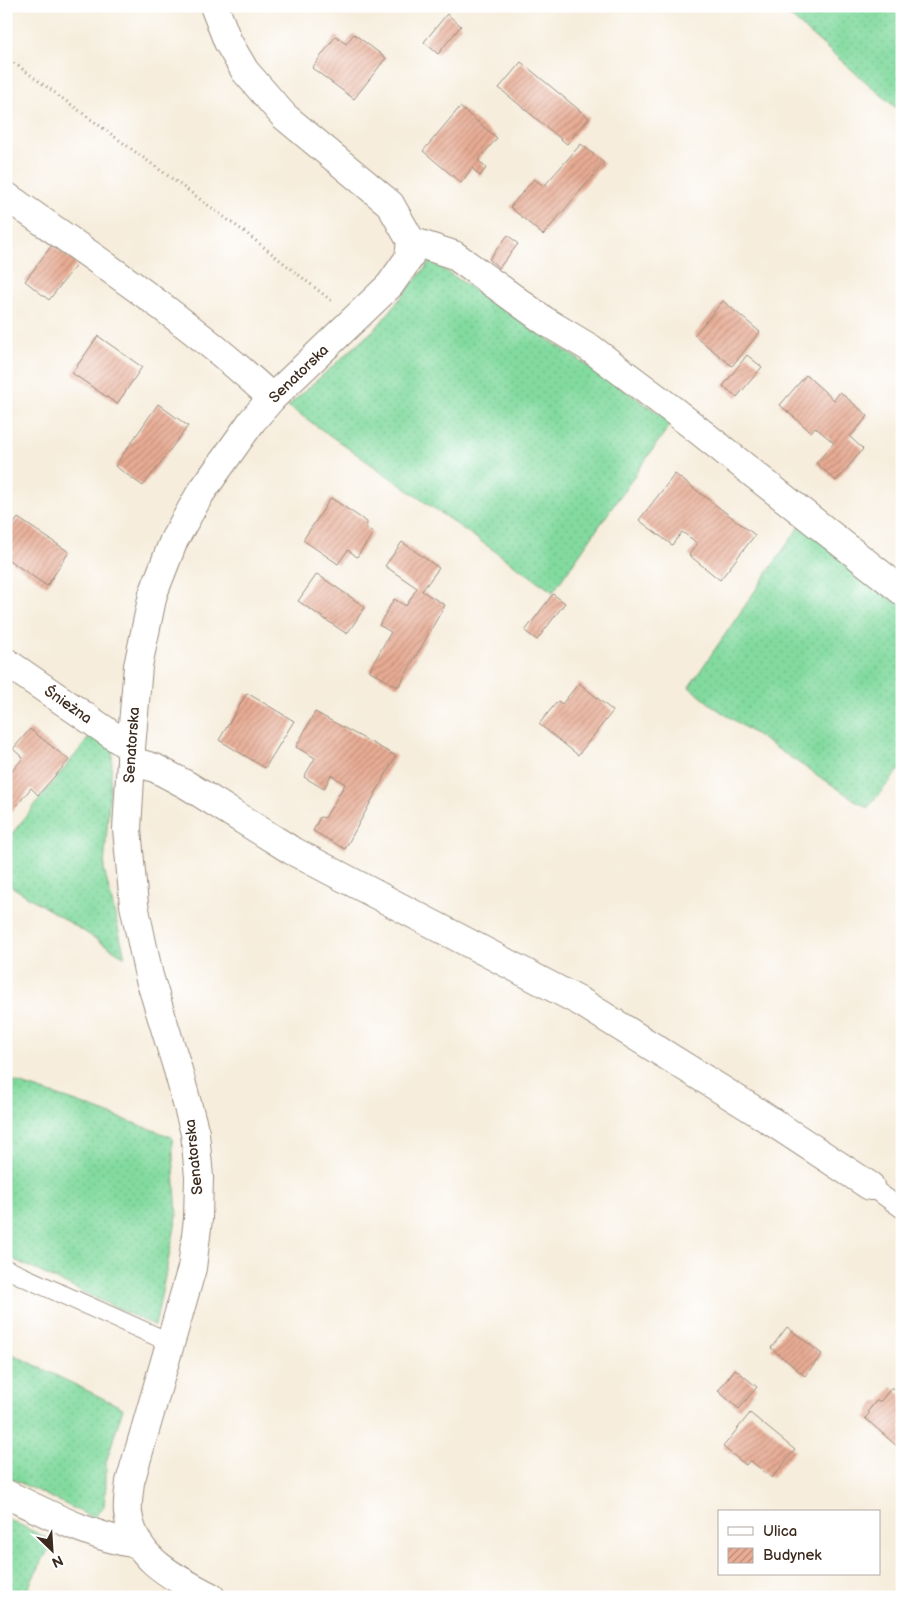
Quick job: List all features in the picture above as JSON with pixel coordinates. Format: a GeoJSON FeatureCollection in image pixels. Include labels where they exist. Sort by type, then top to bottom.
{"type":"FeatureCollection","features":[{"type":"Feature","properties":{"kind":"street"},"geometry":{"type":"LineString","coordinates":[[214,6],[228,42],[245,71],[284,116],[390,204],[411,240],[454,255],[545,321],[590,348],[674,411],[902,591]]}},
{"type":"Feature","properties":{"kind":"street"},"geometry":{"type":"LineString","coordinates":[[6,196],[173,315],[253,379],[272,398]]}},
{"type":"Feature","properties":{"kind":"street","name":"Senatorska"},"geometry":{"type":"LineString","coordinates":[[211,1597],[159,1567],[137,1544],[128,1513],[130,1482],[192,1268],[198,1219],[199,1177],[195,1133],[149,976],[134,905],[127,829],[138,666],[153,594],[174,540],[200,494],[252,421],[272,398],[390,285],[409,258],[411,240]]}},
{"type":"Feature","properties":{"kind":"street","name":"Śnieżna"},"geometry":{"type":"LineString","coordinates":[[6,662],[131,755],[186,785],[291,850],[581,1002],[754,1110],[870,1186]]}},
{"type":"Feature","properties":{"kind":"street"},"geometry":{"type":"LineString","coordinates":[[6,1494],[74,1525],[115,1541],[137,1544]]}},
{"type":"Feature","properties":{"kind":"lane"},"geometry":{"type":"LineString","coordinates":[[870,1186],[902,1209]]}},
{"type":"Feature","properties":{"kind":"lane"},"geometry":{"type":"LineString","coordinates":[[6,1269],[171,1342]]}},
{"type":"Feature","properties":{"kind":"path"},"geometry":{"type":"LineString","coordinates":[[6,57],[246,233],[355,320]]}},
{"type":"Feature","properties":{"kind":"green space"},"geometry":{"type":"Polygon","coordinates":[[[778,6],[902,6],[902,113],[778,6]]]}},
{"type":"Feature","properties":{"kind":"green space"},"geometry":{"type":"Polygon","coordinates":[[[431,261],[672,422],[553,592],[288,406],[377,327],[431,261]]]}},
{"type":"Feature","properties":{"kind":"green space"},"geometry":{"type":"Polygon","coordinates":[[[801,524],[902,605],[902,767],[867,808],[714,707],[689,687],[801,524]]]}},
{"type":"Feature","properties":{"kind":"green space"},"geometry":{"type":"Polygon","coordinates":[[[92,734],[113,747],[104,869],[125,957],[6,883],[6,841],[92,734]]]}},
{"type":"Feature","properties":{"kind":"green space"},"geometry":{"type":"Polygon","coordinates":[[[6,1079],[71,1100],[172,1137],[177,1217],[155,1326],[6,1256],[6,1079]]]}},
{"type":"Feature","properties":{"kind":"green space"},"geometry":{"type":"Polygon","coordinates":[[[6,1351],[123,1408],[106,1462],[104,1506],[94,1518],[6,1476],[6,1351]]]}},
{"type":"Feature","properties":{"kind":"green space"},"geometry":{"type":"Polygon","coordinates":[[[6,1518],[53,1541],[23,1597],[6,1597],[6,1518]]]}},
{"type":"Feature","properties":{"kind":"building"},"geometry":{"type":"Polygon","coordinates":[[[447,14],[461,26],[438,54],[424,42],[447,14]]]}},
{"type":"Feature","properties":{"kind":"building"},"geometry":{"type":"Polygon","coordinates":[[[354,34],[386,58],[354,99],[312,68],[336,36],[346,44],[354,34]]]}},
{"type":"Feature","properties":{"kind":"building"},"geometry":{"type":"Polygon","coordinates":[[[521,62],[589,118],[567,144],[499,88],[521,62]]]}},
{"type":"Feature","properties":{"kind":"building"},"geometry":{"type":"Polygon","coordinates":[[[460,107],[497,138],[478,160],[486,168],[480,176],[472,168],[461,183],[423,151],[460,107]]]}},
{"type":"Feature","properties":{"kind":"building"},"geometry":{"type":"Polygon","coordinates":[[[581,144],[604,163],[543,235],[510,207],[534,179],[544,186],[581,144]]]}},
{"type":"Feature","properties":{"kind":"building"},"geometry":{"type":"Polygon","coordinates":[[[508,235],[518,244],[499,268],[489,259],[508,235]]]}},
{"type":"Feature","properties":{"kind":"building"},"geometry":{"type":"Polygon","coordinates":[[[52,245],[77,264],[49,300],[25,281],[52,245]]]}},
{"type":"Feature","properties":{"kind":"building"},"geometry":{"type":"Polygon","coordinates":[[[723,301],[760,332],[732,366],[694,335],[723,301]]]}},
{"type":"Feature","properties":{"kind":"building"},"geometry":{"type":"Polygon","coordinates":[[[98,336],[142,367],[117,404],[72,373],[98,336]]]}},
{"type":"Feature","properties":{"kind":"building"},"geometry":{"type":"Polygon","coordinates":[[[747,355],[762,367],[737,397],[723,386],[747,355]]]}},
{"type":"Feature","properties":{"kind":"building"},"geometry":{"type":"Polygon","coordinates":[[[806,375],[834,400],[840,392],[868,416],[850,437],[863,449],[836,481],[816,463],[834,443],[815,427],[811,432],[780,405],[806,375]]]}},
{"type":"Feature","properties":{"kind":"building"},"geometry":{"type":"Polygon","coordinates":[[[158,404],[188,426],[143,486],[115,466],[158,404]]]}},
{"type":"Feature","properties":{"kind":"building"},"geometry":{"type":"Polygon","coordinates":[[[675,474],[755,535],[720,580],[689,555],[697,544],[692,539],[682,532],[672,545],[639,520],[675,474]]]}},
{"type":"Feature","properties":{"kind":"building"},"geometry":{"type":"Polygon","coordinates":[[[331,498],[367,522],[365,527],[373,533],[357,557],[348,550],[338,564],[303,540],[331,498]]]}},
{"type":"Feature","properties":{"kind":"building"},"geometry":{"type":"Polygon","coordinates":[[[18,518],[69,552],[47,586],[6,558],[6,535],[18,518]]]}},
{"type":"Feature","properties":{"kind":"building"},"geometry":{"type":"Polygon","coordinates":[[[402,542],[439,568],[422,591],[445,605],[399,686],[396,686],[370,671],[370,669],[391,632],[379,625],[394,599],[406,606],[417,588],[385,566],[402,542]]]}},
{"type":"Feature","properties":{"kind":"building"},"geometry":{"type":"Polygon","coordinates":[[[317,574],[365,607],[347,634],[298,601],[317,574]]]}},
{"type":"Feature","properties":{"kind":"building"},"geometry":{"type":"Polygon","coordinates":[[[553,594],[565,603],[537,640],[525,631],[553,594]]]}},
{"type":"Feature","properties":{"kind":"building"},"geometry":{"type":"Polygon","coordinates":[[[579,683],[613,711],[578,755],[539,724],[558,701],[562,704],[579,683]]]}},
{"type":"Feature","properties":{"kind":"building"},"geometry":{"type":"Polygon","coordinates":[[[247,693],[294,721],[265,768],[219,740],[247,693]]]}},
{"type":"Feature","properties":{"kind":"building"},"geometry":{"type":"Polygon","coordinates":[[[315,712],[396,756],[345,849],[313,831],[320,817],[325,818],[345,784],[331,775],[324,789],[304,777],[315,758],[296,747],[315,712]]]}},
{"type":"Feature","properties":{"kind":"building"},"geometry":{"type":"Polygon","coordinates":[[[30,729],[69,760],[38,795],[31,788],[6,819],[6,778],[23,758],[13,749],[30,729]]]}},
{"type":"Feature","properties":{"kind":"building"},"geometry":{"type":"Polygon","coordinates":[[[787,1327],[822,1354],[805,1376],[771,1348],[787,1327]]]}},
{"type":"Feature","properties":{"kind":"building"},"geometry":{"type":"Polygon","coordinates":[[[735,1369],[757,1387],[739,1409],[718,1391],[735,1369]]]}},
{"type":"Feature","properties":{"kind":"building"},"geometry":{"type":"Polygon","coordinates":[[[892,1387],[902,1396],[902,1445],[899,1448],[865,1418],[876,1401],[881,1401],[892,1387]]]}},
{"type":"Feature","properties":{"kind":"building"},"geometry":{"type":"Polygon","coordinates":[[[750,1413],[795,1450],[772,1478],[750,1460],[746,1465],[723,1447],[750,1413]]]}}]}
